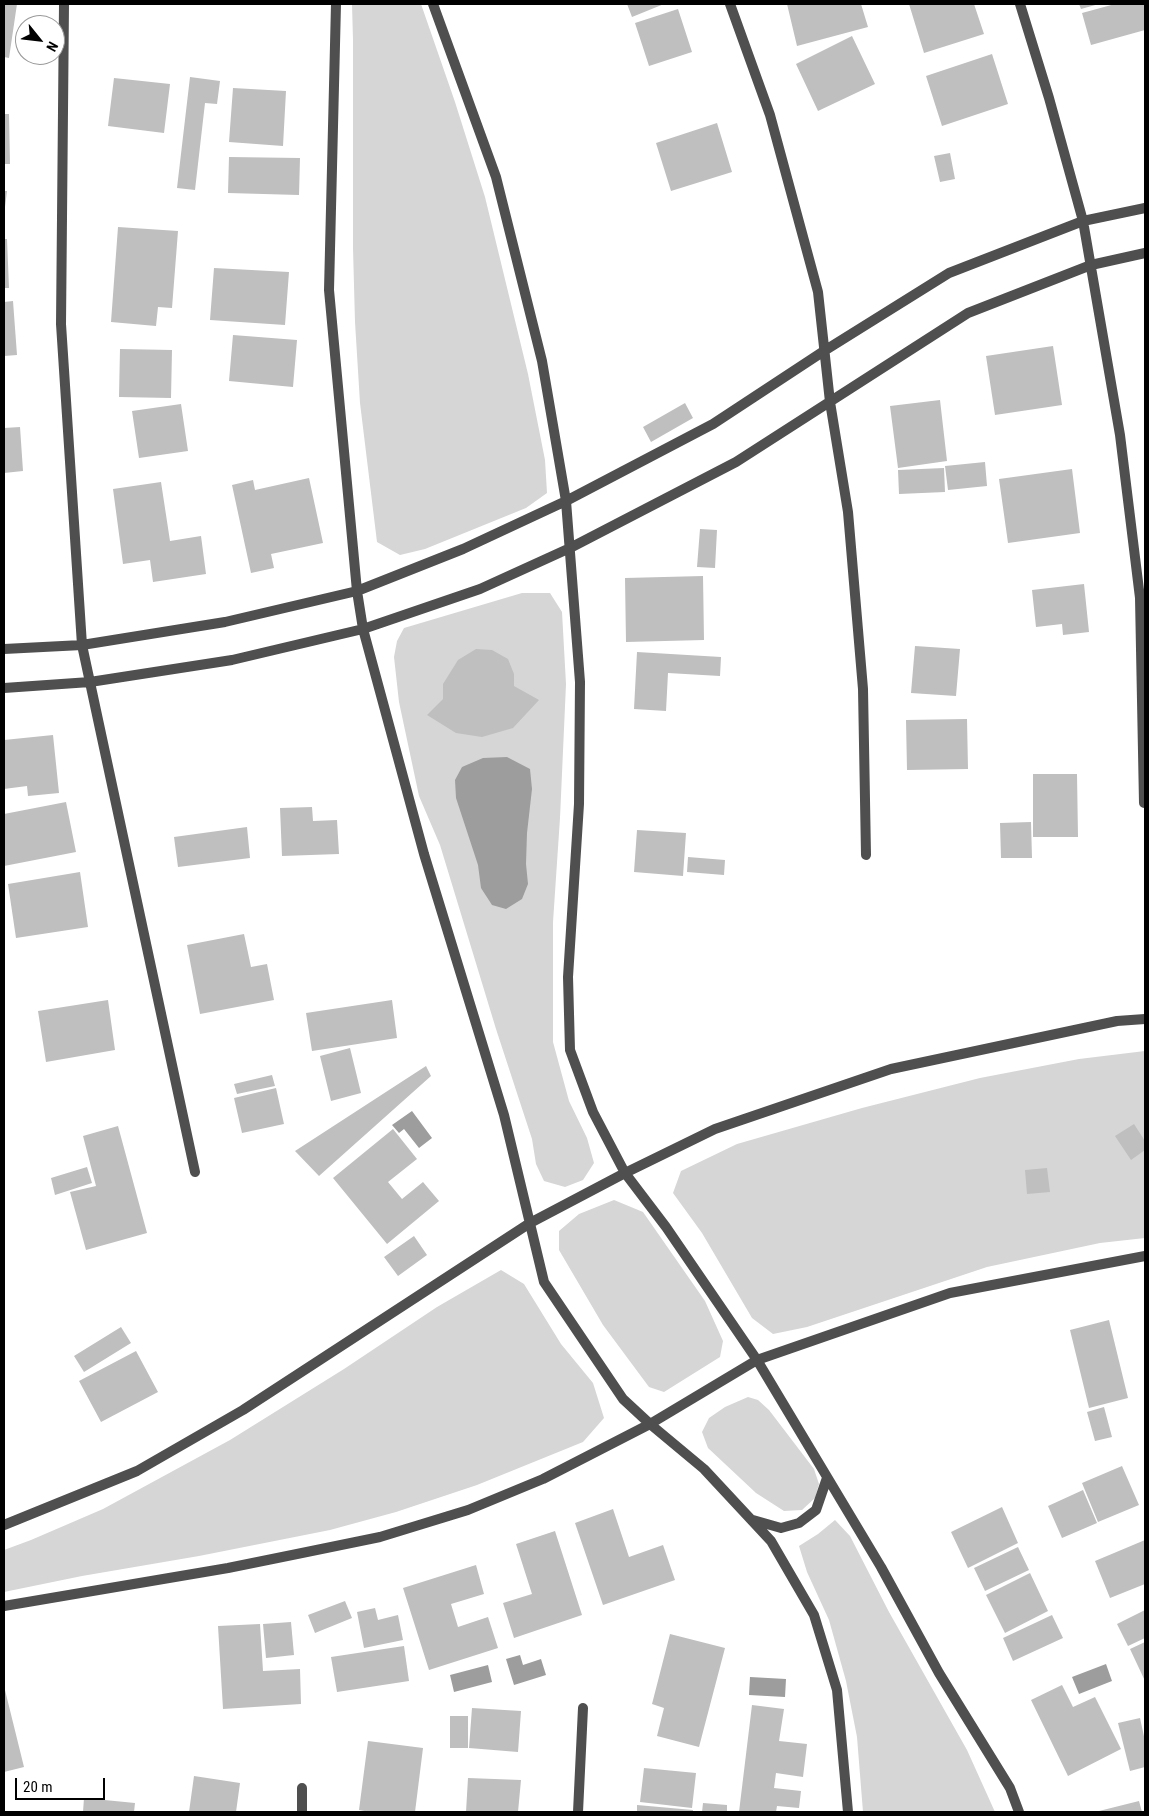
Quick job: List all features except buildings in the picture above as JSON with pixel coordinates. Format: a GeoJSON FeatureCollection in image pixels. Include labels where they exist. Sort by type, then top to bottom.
{"type":"FeatureCollection","features":[{"type":"Feature","properties":{"kind":"street"},"geometry":{"type":"LineString","coordinates":[[64,4],[61,324],[82,645],[196,1172]]}},
{"type":"Feature","properties":{"kind":"street"},"geometry":{"type":"LineString","coordinates":[[336,4],[328,290],[357,591],[363,629],[424,854],[504,1115],[544,1282],[623,1400],[704,1469],[772,1540],[814,1615],[836,1690],[848,1812]]}},
{"type":"Feature","properties":{"kind":"street"},"geometry":{"type":"LineString","coordinates":[[433,4],[496,177],[542,361],[566,501],[580,682],[579,804],[568,977],[570,1050],[593,1112],[625,1172],[666,1227],[757,1360],[881,1567],[939,1673],[1010,1788],[1020,1812]]}},
{"type":"Feature","properties":{"kind":"street"},"geometry":{"type":"LineString","coordinates":[[730,4],[770,115],[818,292],[830,402],[848,512],[863,689],[866,855]]}},
{"type":"Feature","properties":{"kind":"street"},"geometry":{"type":"LineString","coordinates":[[1020,4],[1049,98],[1083,221],[1120,436],[1140,598],[1144,803]]}},
{"type":"Feature","properties":{"kind":"street"},"geometry":{"type":"LineString","coordinates":[[4,649],[82,645],[225,622],[357,591],[463,548],[566,501],[713,424],[824,351],[949,273],[1083,221],[1145,208]]}},
{"type":"Feature","properties":{"kind":"street"},"geometry":{"type":"LineString","coordinates":[[4,688],[90,682],[232,660],[363,629],[480,589],[570,548],[736,462],[968,313],[1091,265],[1145,253]]}},
{"type":"Feature","properties":{"kind":"street"},"geometry":{"type":"LineString","coordinates":[[4,1525],[145,1467],[242,1410],[530,1223],[625,1172],[714,1129],[891,1069],[1117,1021],[1145,1019]]}},
{"type":"Feature","properties":{"kind":"street"},"geometry":{"type":"LineString","coordinates":[[4,1606],[228,1568],[380,1537],[468,1510],[543,1479],[650,1424],[757,1360],[950,1293],[1145,1256]]}},
{"type":"Feature","properties":{"kind":"street"},"geometry":{"type":"LineString","coordinates":[[752,1520],[781,1528],[799,1523],[816,1510],[827,1478]]}},
{"type":"Feature","properties":{"kind":"street"},"geometry":{"type":"LineString","coordinates":[[578,1812],[583,1708]]}},
{"type":"Feature","properties":{"kind":"street"},"geometry":{"type":"LineString","coordinates":[[302,1788],[302,1812]]}},
{"type":"Feature","properties":{"kind":"shaded area"},"geometry":{"type":"Polygon","coordinates":[[[352,4],[421,4],[485,197],[528,374],[545,460],[547,493],[526,508],[425,549],[400,555],[377,542],[360,403],[353,248],[352,4]]]}},
{"type":"Feature","properties":{"kind":"shaded area"},"geometry":{"type":"Polygon","coordinates":[[[522,593],[550,593],[562,612],[566,684],[553,922],[553,1042],[569,1101],[587,1138],[594,1163],[583,1180],[565,1187],[544,1181],[536,1164],[532,1139],[496,1029],[440,845],[419,796],[399,702],[394,657],[397,641],[404,628],[522,593]]]}},
{"type":"Feature","properties":{"kind":"shaded area"},"geometry":{"type":"Polygon","coordinates":[[[507,757],[530,769],[532,789],[527,833],[526,864],[528,884],[522,899],[506,909],[492,905],[481,888],[478,865],[456,798],[455,780],[462,767],[483,758],[507,757]]]}},
{"type":"Feature","properties":{"kind":"shaded area"},"geometry":{"type":"Polygon","coordinates":[[[1145,1051],[1145,1238],[1100,1243],[987,1267],[807,1327],[773,1334],[752,1318],[702,1233],[673,1193],[681,1171],[737,1144],[862,1108],[980,1078],[1079,1059],[1145,1051]]]}},
{"type":"Feature","properties":{"kind":"shaded area"},"geometry":{"type":"Polygon","coordinates":[[[412,1111],[432,1138],[419,1148],[404,1129],[399,1133],[392,1125],[412,1111]]]}},
{"type":"Feature","properties":{"kind":"shaded area"},"geometry":{"type":"Polygon","coordinates":[[[614,1200],[643,1212],[705,1301],[723,1341],[720,1357],[664,1392],[649,1387],[603,1325],[559,1250],[559,1231],[579,1214],[614,1200]]]}},
{"type":"Feature","properties":{"kind":"shaded area"},"geometry":{"type":"Polygon","coordinates":[[[501,1270],[524,1284],[561,1344],[593,1383],[604,1418],[583,1442],[477,1485],[396,1512],[330,1530],[4,1592],[4,1550],[103,1509],[230,1440],[344,1369],[437,1307],[501,1270]]]}},
{"type":"Feature","properties":{"kind":"shaded area"},"geometry":{"type":"Polygon","coordinates":[[[748,1397],[758,1400],[769,1410],[814,1469],[819,1484],[815,1498],[802,1510],[784,1511],[756,1493],[708,1448],[702,1432],[709,1418],[725,1407],[748,1397]]]}},
{"type":"Feature","properties":{"kind":"shaded area"},"geometry":{"type":"Polygon","coordinates":[[[835,1520],[850,1536],[889,1612],[967,1750],[995,1812],[863,1812],[857,1737],[846,1681],[829,1620],[807,1572],[799,1546],[835,1520]]]}},
{"type":"Feature","properties":{"kind":"shaded area"},"geometry":{"type":"Polygon","coordinates":[[[520,1655],[523,1665],[541,1659],[546,1675],[514,1685],[506,1659],[520,1655]]]}},
{"type":"Feature","properties":{"kind":"shaded area"},"geometry":{"type":"Polygon","coordinates":[[[1106,1664],[1112,1681],[1079,1694],[1072,1677],[1106,1664]]]}},
{"type":"Feature","properties":{"kind":"shaded area"},"geometry":{"type":"Polygon","coordinates":[[[488,1665],[492,1682],[454,1692],[450,1675],[488,1665]]]}},
{"type":"Feature","properties":{"kind":"shaded area"},"geometry":{"type":"Polygon","coordinates":[[[750,1677],[786,1679],[785,1697],[749,1695],[750,1677]]]}}]}
